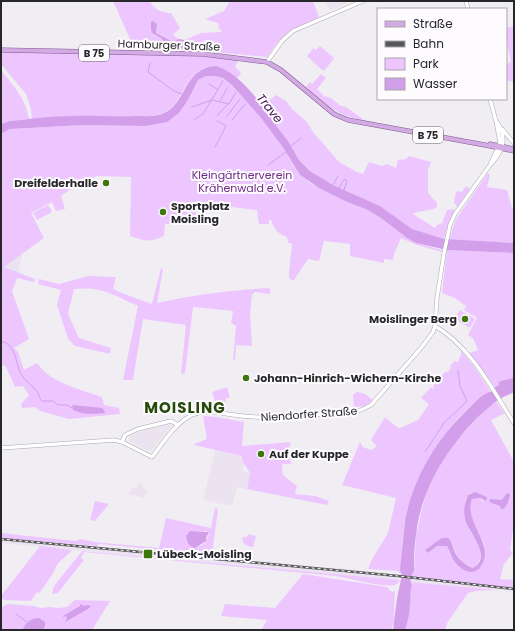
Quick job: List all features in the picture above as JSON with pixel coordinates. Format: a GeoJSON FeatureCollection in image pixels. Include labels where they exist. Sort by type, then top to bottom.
{"type":"FeatureCollection","features":[{"type":"Feature","properties":{"kind":"main road"},"geometry":{"type":"LineString","coordinates":[[268,62],[271,55],[282,41],[293,31],[363,1]]}},
{"type":"Feature","properties":{"kind":"main road","name":"Hamburger Straße"},"geometry":{"type":"LineString","coordinates":[[1,50],[199,54],[268,62],[281,70],[334,114],[343,119],[380,127],[502,148]]}},
{"type":"Feature","properties":{"kind":"main road"},"geometry":{"type":"LineString","coordinates":[[490,100],[502,148]]}},
{"type":"Feature","properties":{"kind":"main road"},"geometry":{"type":"LineString","coordinates":[[496,121],[514,143]]}},
{"type":"Feature","properties":{"kind":"main road"},"geometry":{"type":"LineString","coordinates":[[499,125],[504,142],[502,148],[455,214],[450,225],[437,298],[435,326],[449,335],[464,350],[492,388],[514,423]]}},
{"type":"Feature","properties":{"kind":"main road","name":"B 75"},"geometry":{"type":"LineString","coordinates":[[502,148],[514,150]]}},
{"type":"Feature","properties":{"kind":"main road","name":"Niendorfer Straße"},"geometry":{"type":"LineString","coordinates":[[122,442],[152,457],[178,425],[192,415],[206,412],[245,417],[274,418],[365,409],[376,401],[421,348],[431,336],[435,326]]}},
{"type":"Feature","properties":{"kind":"main road"},"geometry":{"type":"LineString","coordinates":[[1,448],[105,440],[122,442],[125,435],[138,429],[171,421],[178,425]]}},
{"type":"Feature","properties":{"kind":"shaded area"},"geometry":{"type":"Polygon","coordinates":[[[325,1],[353,1],[331,10],[328,8],[325,1]]]}},
{"type":"Feature","properties":{"kind":"shaded area"},"geometry":{"type":"Polygon","coordinates":[[[23,252],[18,273],[3,267],[20,254],[23,252]]]}},
{"type":"Feature","properties":{"kind":"shaded area"},"geometry":{"type":"Polygon","coordinates":[[[171,424],[172,426],[152,450],[148,451],[130,442],[129,437],[139,432],[171,424]]]}},
{"type":"Feature","properties":{"kind":"shaded area"},"geometry":{"type":"Polygon","coordinates":[[[215,450],[242,456],[242,461],[244,464],[242,471],[250,473],[247,489],[237,487],[232,506],[203,500],[215,450]]]}},
{"type":"Feature","properties":{"kind":"shaded area"},"geometry":{"type":"Polygon","coordinates":[[[141,482],[143,485],[142,486],[148,492],[144,498],[128,494],[134,486],[136,488],[141,482]]]}},
{"type":"Feature","properties":{"kind":"shaded area"},"geometry":{"type":"Polygon","coordinates":[[[1,538],[398,574],[397,580],[1,543],[1,538]]]}},
{"type":"Feature","properties":{"kind":"shaded area"},"geometry":{"type":"Polygon","coordinates":[[[411,577],[514,588],[514,592],[410,582],[411,577]]]}},
{"type":"Feature","properties":{"kind":"green space"},"geometry":{"type":"Polygon","coordinates":[[[113,1],[150,1],[151,4],[158,10],[171,13],[180,28],[173,35],[179,39],[173,42],[156,33],[157,27],[152,33],[161,38],[167,45],[177,49],[187,46],[184,40],[201,33],[222,32],[218,23],[205,19],[224,11],[230,1],[313,1],[319,17],[288,32],[277,43],[267,57],[214,52],[214,41],[204,40],[204,52],[198,50],[134,48],[113,1]]]}},
{"type":"Feature","properties":{"kind":"green space"},"geometry":{"type":"Polygon","coordinates":[[[514,26],[514,82],[507,80],[507,64],[511,62],[507,43],[507,28],[514,26]]]}},
{"type":"Feature","properties":{"kind":"green space"},"geometry":{"type":"Polygon","coordinates":[[[320,46],[334,58],[325,70],[322,70],[307,56],[314,48],[316,50],[320,46]]]}},
{"type":"Feature","properties":{"kind":"green space"},"geometry":{"type":"Polygon","coordinates":[[[1,51],[212,55],[239,59],[235,67],[241,73],[237,79],[229,72],[221,68],[204,68],[191,78],[176,102],[170,108],[157,115],[67,116],[32,119],[31,109],[26,94],[1,64],[1,51]]]}},
{"type":"Feature","properties":{"kind":"green space"},"geometry":{"type":"Polygon","coordinates":[[[1,70],[22,99],[29,119],[10,121],[1,124],[1,70]]]}},
{"type":"Feature","properties":{"kind":"green space"},"geometry":{"type":"Polygon","coordinates":[[[321,74],[326,78],[317,89],[324,96],[331,98],[341,106],[346,107],[363,119],[362,120],[345,115],[331,108],[306,87],[310,82],[312,84],[321,74]]]}},
{"type":"Feature","properties":{"kind":"green space","name":"Kleingärtnerverein Krähenwald e.V."},"geometry":{"type":"Polygon","coordinates":[[[206,76],[223,78],[232,85],[261,118],[286,152],[300,175],[310,183],[347,202],[368,210],[416,243],[442,250],[442,252],[417,245],[401,238],[393,260],[384,259],[384,263],[350,256],[350,244],[324,241],[319,261],[308,259],[294,280],[291,280],[289,273],[292,243],[288,243],[287,237],[277,231],[271,220],[269,220],[269,224],[259,224],[257,210],[232,207],[196,209],[196,224],[165,224],[164,236],[155,240],[143,240],[130,236],[131,177],[97,176],[71,189],[61,196],[65,209],[56,211],[52,202],[31,213],[44,238],[4,267],[35,279],[34,282],[17,278],[12,291],[29,339],[14,348],[18,352],[24,370],[37,363],[50,376],[75,388],[102,397],[104,405],[119,408],[120,414],[69,419],[40,411],[35,407],[22,408],[21,404],[29,395],[23,386],[15,387],[6,367],[3,365],[1,366],[1,134],[10,129],[83,125],[145,126],[179,113],[188,100],[198,80],[206,76]]]}},
{"type":"Feature","properties":{"kind":"green space"},"geometry":{"type":"Polygon","coordinates":[[[276,95],[286,101],[292,109],[307,122],[313,132],[339,162],[357,172],[363,174],[369,162],[382,166],[387,164],[396,168],[398,160],[406,159],[409,156],[431,162],[428,170],[428,193],[437,203],[437,207],[432,210],[413,214],[435,228],[437,225],[442,223],[447,210],[453,209],[455,211],[448,224],[444,239],[411,229],[380,206],[333,185],[310,171],[299,160],[288,141],[272,120],[271,116],[258,101],[266,103],[276,95]]]}},
{"type":"Feature","properties":{"kind":"green space"},"geometry":{"type":"Polygon","coordinates":[[[488,173],[490,175],[487,187],[507,190],[512,208],[514,208],[514,243],[449,240],[456,219],[488,173]]]}},
{"type":"Feature","properties":{"kind":"green space"},"geometry":{"type":"Polygon","coordinates":[[[466,186],[470,189],[458,207],[454,203],[455,195],[457,191],[462,192],[466,186]]]}},
{"type":"Feature","properties":{"kind":"green space"},"geometry":{"type":"Polygon","coordinates":[[[48,205],[52,212],[37,220],[33,213],[48,205]]]}},
{"type":"Feature","properties":{"kind":"green space"},"geometry":{"type":"Polygon","coordinates":[[[447,250],[514,253],[514,377],[499,382],[499,385],[495,387],[469,353],[478,350],[473,338],[468,335],[477,318],[464,310],[466,306],[455,298],[442,293],[447,250]]]}},
{"type":"Feature","properties":{"kind":"green space"},"geometry":{"type":"Polygon","coordinates":[[[161,268],[163,269],[157,303],[213,293],[270,288],[270,294],[255,292],[252,295],[250,313],[252,346],[236,345],[235,360],[233,361],[236,326],[231,323],[233,311],[193,307],[185,373],[181,374],[186,325],[143,319],[133,380],[123,380],[138,306],[100,290],[84,288],[74,289],[68,314],[79,338],[111,348],[110,354],[75,346],[68,339],[57,305],[61,290],[38,284],[39,279],[59,284],[88,276],[116,277],[113,289],[152,304],[161,268]]]}},
{"type":"Feature","properties":{"kind":"green space","name":"Moislinger Berg"},"geometry":{"type":"Polygon","coordinates":[[[460,310],[475,319],[470,328],[454,319],[460,310]]]}},
{"type":"Feature","properties":{"kind":"green space"},"geometry":{"type":"Polygon","coordinates":[[[461,351],[473,365],[491,393],[476,401],[453,423],[435,448],[420,476],[405,520],[402,575],[397,571],[368,569],[371,561],[388,533],[396,498],[342,485],[360,442],[363,447],[371,450],[377,446],[371,440],[385,417],[400,428],[418,420],[429,404],[421,398],[431,387],[433,389],[434,388],[433,386],[445,372],[448,372],[454,361],[458,362],[461,351]]]}},
{"type":"Feature","properties":{"kind":"green space"},"geometry":{"type":"Polygon","coordinates":[[[227,387],[230,398],[226,398],[224,408],[217,407],[212,392],[227,387]]]}},
{"type":"Feature","properties":{"kind":"green space"},"geometry":{"type":"Polygon","coordinates":[[[358,392],[365,394],[373,400],[364,406],[354,407],[353,395],[358,392]]]}},
{"type":"Feature","properties":{"kind":"green space"},"geometry":{"type":"Polygon","coordinates":[[[496,401],[505,413],[491,420],[514,462],[514,523],[510,550],[513,553],[504,564],[500,579],[514,580],[514,588],[411,577],[414,571],[416,535],[426,493],[450,448],[480,415],[496,401]],[[471,493],[465,502],[471,533],[477,540],[480,552],[480,559],[476,566],[473,568],[464,564],[458,557],[450,541],[426,550],[428,553],[437,546],[447,546],[471,572],[483,563],[484,544],[471,516],[470,505],[472,499],[480,498],[483,501],[487,497],[471,493]]]}},
{"type":"Feature","properties":{"kind":"green space"},"geometry":{"type":"Polygon","coordinates":[[[203,416],[244,422],[242,446],[291,442],[289,449],[291,464],[282,464],[283,475],[297,486],[295,494],[315,496],[329,501],[327,505],[247,489],[250,473],[242,461],[242,456],[194,445],[207,439],[203,416]]]}},
{"type":"Feature","properties":{"kind":"green space"},"geometry":{"type":"Polygon","coordinates":[[[95,501],[109,504],[95,521],[90,520],[95,501]]]}},
{"type":"Feature","properties":{"kind":"green space"},"geometry":{"type":"Polygon","coordinates":[[[215,508],[218,509],[212,555],[99,544],[97,546],[1,538],[1,533],[75,541],[81,539],[94,542],[159,548],[166,518],[211,528],[215,508]],[[195,531],[195,548],[204,544],[209,534],[207,531],[195,531]]]}},
{"type":"Feature","properties":{"kind":"green space"},"geometry":{"type":"Polygon","coordinates":[[[248,534],[256,536],[253,547],[246,545],[243,542],[242,538],[247,537],[248,534]]]}},
{"type":"Feature","properties":{"kind":"green space"},"geometry":{"type":"Polygon","coordinates":[[[40,546],[72,550],[59,562],[41,591],[39,593],[37,592],[31,601],[1,599],[1,596],[40,546]]]}},
{"type":"Feature","properties":{"kind":"green space"},"geometry":{"type":"Polygon","coordinates":[[[82,551],[400,581],[395,585],[390,586],[336,576],[84,552],[81,558],[84,560],[58,593],[52,594],[54,586],[82,551]]]}},
{"type":"Feature","properties":{"kind":"green space"},"geometry":{"type":"Polygon","coordinates":[[[303,574],[387,587],[392,592],[395,591],[394,621],[391,630],[261,630],[267,620],[221,616],[225,604],[275,608],[303,574]]]}},
{"type":"Feature","properties":{"kind":"green space"},"geometry":{"type":"Polygon","coordinates":[[[410,582],[496,590],[468,593],[447,623],[445,630],[405,630],[410,603],[410,582]]]}},
{"type":"Feature","properties":{"kind":"green space"},"geometry":{"type":"Polygon","coordinates":[[[75,600],[110,601],[92,630],[43,630],[45,626],[27,622],[24,630],[1,630],[1,609],[5,605],[10,604],[40,608],[58,608],[67,607],[75,600]]]}},
{"type":"Feature","properties":{"kind":"water"},"geometry":{"type":"Polygon","coordinates":[[[153,21],[157,24],[156,33],[173,42],[179,39],[184,40],[187,47],[177,49],[165,46],[166,45],[161,38],[152,33],[151,22],[153,21]]]}},
{"type":"Feature","properties":{"kind":"water"},"geometry":{"type":"Polygon","coordinates":[[[216,66],[232,74],[253,94],[271,116],[272,120],[288,141],[299,160],[310,171],[333,185],[380,206],[412,229],[444,239],[514,243],[514,253],[447,250],[416,243],[368,210],[347,202],[319,188],[300,175],[284,149],[261,118],[232,85],[223,78],[215,76],[206,76],[198,80],[188,100],[179,113],[167,122],[145,126],[83,125],[10,129],[1,134],[1,124],[10,121],[63,116],[156,116],[162,114],[177,103],[191,79],[197,73],[205,68],[216,66]]]}},
{"type":"Feature","properties":{"kind":"water"},"geometry":{"type":"Polygon","coordinates":[[[514,377],[514,392],[495,402],[467,428],[437,470],[423,502],[419,518],[414,548],[414,571],[411,578],[412,586],[410,610],[407,623],[405,630],[393,630],[397,598],[402,575],[400,570],[405,521],[413,491],[426,462],[453,424],[469,407],[478,399],[495,389],[495,387],[499,385],[499,382],[514,377]]]}},
{"type":"Feature","properties":{"kind":"water"},"geometry":{"type":"Polygon","coordinates":[[[72,405],[102,408],[105,413],[81,413],[73,410],[72,405]]]}},
{"type":"Feature","properties":{"kind":"water"},"geometry":{"type":"Polygon","coordinates":[[[475,492],[487,497],[486,501],[480,498],[472,499],[470,508],[485,549],[485,558],[478,569],[468,572],[458,565],[447,546],[437,546],[428,553],[425,550],[442,538],[448,538],[457,556],[464,564],[473,568],[478,563],[481,558],[480,552],[466,522],[464,511],[468,495],[475,492]]]}},
{"type":"Feature","properties":{"kind":"water"},"geometry":{"type":"Polygon","coordinates":[[[507,493],[510,494],[509,498],[503,509],[501,509],[500,506],[489,502],[490,499],[502,500],[507,493]]]}},
{"type":"Feature","properties":{"kind":"water"},"geometry":{"type":"Polygon","coordinates":[[[190,531],[209,532],[206,541],[195,548],[189,544],[187,540],[186,536],[190,531]]]}},
{"type":"Feature","properties":{"kind":"water"},"geometry":{"type":"Polygon","coordinates":[[[81,604],[84,606],[91,606],[65,622],[67,618],[66,616],[63,616],[81,604]]]}},
{"type":"Feature","properties":{"kind":"water"},"geometry":{"type":"Polygon","coordinates":[[[39,618],[45,622],[43,630],[23,629],[29,621],[39,618]]]}},
{"type":"Feature","properties":{"kind":"waterway"},"geometry":{"type":"LineString","coordinates":[[150,63],[148,72],[174,91],[182,94]]}},
{"type":"Feature","properties":{"kind":"waterway"},"geometry":{"type":"LineString","coordinates":[[194,120],[203,114],[223,81]]}},
{"type":"Feature","properties":{"kind":"waterway"},"geometry":{"type":"LineString","coordinates":[[209,84],[217,89]]}},
{"type":"Feature","properties":{"kind":"waterway"},"geometry":{"type":"LineString","coordinates":[[220,101],[228,87]]}},
{"type":"Feature","properties":{"kind":"waterway"},"geometry":{"type":"LineString","coordinates":[[192,107],[212,100],[229,104],[236,92]]}},
{"type":"Feature","properties":{"kind":"waterway"},"geometry":{"type":"LineString","coordinates":[[227,116],[240,99]]}},
{"type":"Feature","properties":{"kind":"waterway"},"geometry":{"type":"LineString","coordinates":[[217,116],[228,104]]}},
{"type":"Feature","properties":{"kind":"waterway"},"geometry":{"type":"LineString","coordinates":[[232,120],[245,104]]}},
{"type":"Feature","properties":{"kind":"waterway"},"geometry":{"type":"LineString","coordinates":[[215,147],[226,126],[217,121]]}},
{"type":"Feature","properties":{"kind":"waterway"},"geometry":{"type":"LineString","coordinates":[[291,146],[301,138]]}},
{"type":"Feature","properties":{"kind":"waterway"},"geometry":{"type":"LineString","coordinates":[[268,165],[286,152]]}},
{"type":"Feature","properties":{"kind":"waterway"},"geometry":{"type":"LineString","coordinates":[[333,185],[338,176]]}},
{"type":"Feature","properties":{"kind":"waterway"},"geometry":{"type":"LineString","coordinates":[[339,188],[345,179],[347,181],[344,190]]}},
{"type":"Feature","properties":{"kind":"waterway"},"geometry":{"type":"LineString","coordinates":[[1,341],[6,343],[13,350],[21,374],[39,394],[42,401],[53,401],[58,405],[67,405],[72,408]]}},
{"type":"Feature","properties":{"kind":"waterway"},"geometry":{"type":"LineString","coordinates":[[425,452],[444,423],[467,401],[460,386],[458,370]]}},
{"type":"Feature","properties":{"kind":"waterway"},"geometry":{"type":"LineString","coordinates":[[16,614],[27,622]]}},
{"type":"Feature","properties":{"kind":"railway"},"geometry":{"type":"LineString","coordinates":[[1,539],[398,576],[514,589]]}},
{"type":"Feature","properties":{"kind":"place","name":"Dreifelderhalle"},"geometry":{"type":"Point","coordinates":[106,183]}},
{"type":"Feature","properties":{"kind":"place","name":"Sportplatz Moisling"},"geometry":{"type":"Point","coordinates":[163,212]}},
{"type":"Feature","properties":{"kind":"place","name":"Moislinger Berg"},"geometry":{"type":"Point","coordinates":[465,319]}},
{"type":"Feature","properties":{"kind":"place","name":"Johann-Hinrich-Wichern-Kirche"},"geometry":{"type":"Point","coordinates":[246,378]}},
{"type":"Feature","properties":{"kind":"place","name":"Auf der Kuppe"},"geometry":{"type":"Point","coordinates":[261,454]}},
{"type":"Feature","properties":{"kind":"place","name":"Lübeck-Moisling"},"geometry":{"type":"Point","coordinates":[148,554]}},
{"type":"Feature","properties":{"kind":"district","name":"MOISLING"},"geometry":{"type":"Point","coordinates":[185,407]}},
{"type":"Feature","properties":{"kind":"water label","name":"Trave"},"geometry":{"type":"Point","coordinates":[270,108]}}]}
